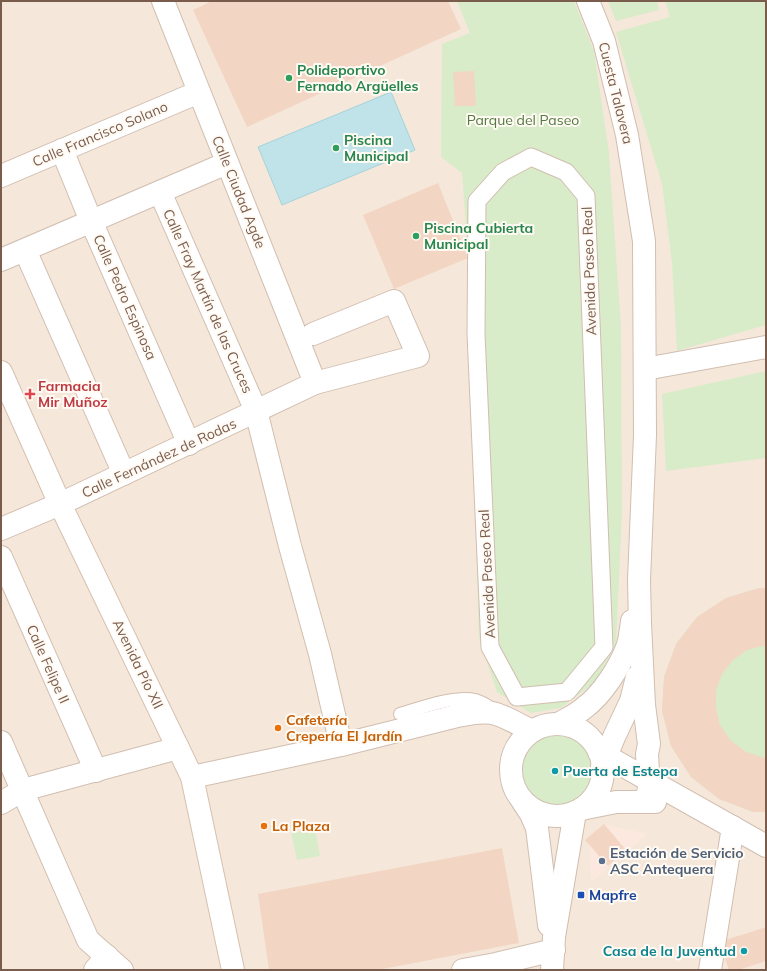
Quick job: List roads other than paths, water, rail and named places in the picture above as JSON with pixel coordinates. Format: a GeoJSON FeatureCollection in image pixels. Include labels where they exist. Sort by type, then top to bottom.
{"type":"FeatureCollection","features":[{"type":"Feature","properties":{"kind":"street","name":"Calle Ciudad Agde"},"geometry":{"type":"LineString","coordinates":[[163,1],[315,383]]}},
{"type":"Feature","properties":{"kind":"street","name":"Cuesta Talavera"},"geometry":{"type":"LineString","coordinates":[[588,1],[604,41],[627,135],[636,188],[644,241],[645,369]]}},
{"type":"Feature","properties":{"kind":"street","name":"Calle Francisco Solano"},"geometry":{"type":"LineString","coordinates":[[1,176],[199,92]]}},
{"type":"Feature","properties":{"kind":"street","name":"Calle Pedro Espinosa"},"geometry":{"type":"LineString","coordinates":[[62,150],[91,221],[189,444]]}},
{"type":"Feature","properties":{"kind":"street","name":"Avenida Paseo Real"},"geometry":{"type":"LineString","coordinates":[[531,157],[566,172],[586,196],[604,647],[567,692],[517,697],[490,647],[476,334],[477,201],[503,172],[531,157]]}},
{"type":"Feature","properties":{"kind":"street"},"geometry":{"type":"LineString","coordinates":[[1,260],[227,162]]}},
{"type":"Feature","properties":{"kind":"street","name":"Calle Fray Martín de las Cruces"},"geometry":{"type":"LineString","coordinates":[[160,192],[256,411],[290,546],[320,654],[340,745]]}},
{"type":"Feature","properties":{"kind":"street"},"geometry":{"type":"LineString","coordinates":[[25,250],[124,474]]}},
{"type":"Feature","properties":{"kind":"street","name":"Calle Fernández de Rodas"},"geometry":{"type":"LineString","coordinates":[[1,529],[60,504],[315,383],[418,356],[394,301],[313,334]]}},
{"type":"Feature","properties":{"kind":"street"},"geometry":{"type":"LineString","coordinates":[[641,802],[648,793],[649,780],[647,754],[649,744],[644,705],[639,580],[645,435],[645,369],[766,347]]}},
{"type":"Feature","properties":{"kind":"street","name":"Avenida Pío XII"},"geometry":{"type":"LineString","coordinates":[[1,372],[60,504],[192,777],[233,970]]}},
{"type":"Feature","properties":{"kind":"street","name":"Calle Felipe II"},"geometry":{"type":"LineString","coordinates":[[1,557],[96,771]]}},
{"type":"Feature","properties":{"kind":"street"},"geometry":{"type":"LineString","coordinates":[[558,724],[583,709],[596,697],[616,670],[627,646],[631,632],[639,580]]}},
{"type":"Feature","properties":{"kind":"street"},"geometry":{"type":"LineString","coordinates":[[553,952],[578,811],[589,803],[597,792],[601,780],[602,758],[629,705],[636,683],[639,649],[641,643]]}},
{"type":"Feature","properties":{"kind":"street"},"geometry":{"type":"LineString","coordinates":[[596,697],[610,692],[622,695],[627,700],[629,705]]}},
{"type":"Feature","properties":{"kind":"street"},"geometry":{"type":"LineString","coordinates":[[192,777],[340,745],[471,713],[491,713],[506,718],[532,731]]}},
{"type":"Feature","properties":{"kind":"street"},"geometry":{"type":"LineString","coordinates":[[553,952],[537,828],[532,814],[515,790],[511,777],[511,764],[514,751],[522,740],[532,731],[544,726],[558,724],[571,726],[581,731],[589,738],[596,746],[602,758],[649,780],[766,846]]}},
{"type":"Feature","properties":{"kind":"street"},"geometry":{"type":"LineString","coordinates":[[1,742],[88,940],[108,965]]}},
{"type":"Feature","properties":{"kind":"street"},"geometry":{"type":"LineString","coordinates":[[649,744],[661,768],[673,784],[686,798],[698,807]]}},
{"type":"Feature","properties":{"kind":"street"},"geometry":{"type":"LineString","coordinates":[[1,803],[23,790],[178,748]]}},
{"type":"Feature","properties":{"kind":"street"},"geometry":{"type":"LineString","coordinates":[[523,801],[535,811],[550,816],[566,815],[616,802],[665,803],[698,807]]}},
{"type":"Feature","properties":{"kind":"street"},"geometry":{"type":"LineString","coordinates":[[710,970],[733,827]]}},
{"type":"Feature","properties":{"kind":"street"},"geometry":{"type":"LineString","coordinates":[[462,970],[553,952]]}},
{"type":"Feature","properties":{"kind":"lane"},"geometry":{"type":"LineString","coordinates":[[400,714],[450,700],[468,699],[475,700],[488,706],[506,718]]}},
{"type":"Feature","properties":{"kind":"water","name":"Piscina Municipal"},"geometry":{"type":"Polygon","coordinates":[[[391,92],[415,150],[282,205],[258,147],[391,92]]]}},
{"type":"Feature","properties":{"kind":"place","name":"Polideportivo Fernado Argüelles"},"geometry":{"type":"Point","coordinates":[289,78]}},
{"type":"Feature","properties":{"kind":"place","name":"Piscina Municipal"},"geometry":{"type":"Point","coordinates":[336,148]}},
{"type":"Feature","properties":{"kind":"place","name":"Piscina Cubierta Municipal"},"geometry":{"type":"Point","coordinates":[416,236]}},
{"type":"Feature","properties":{"kind":"place","name":"Farmacia Mir Muñoz"},"geometry":{"type":"Point","coordinates":[30,394]}},
{"type":"Feature","properties":{"kind":"place","name":"Cafetería Crepería El Jardín"},"geometry":{"type":"Point","coordinates":[278,728]}},
{"type":"Feature","properties":{"kind":"place","name":"Puerta de Estepa"},"geometry":{"type":"Point","coordinates":[555,771]}},
{"type":"Feature","properties":{"kind":"place","name":"La Plaza"},"geometry":{"type":"Point","coordinates":[264,826]}},
{"type":"Feature","properties":{"kind":"place","name":"Estación de Servicio ASC Antequera"},"geometry":{"type":"Point","coordinates":[602,861]}},
{"type":"Feature","properties":{"kind":"place","name":"Mapfre"},"geometry":{"type":"Point","coordinates":[581,895]}},
{"type":"Feature","properties":{"kind":"place","name":"Casa de la Juventud"},"geometry":{"type":"Point","coordinates":[744,951]}},
{"type":"Feature","properties":{"kind":"park label","name":"Parque del Paseo"},"geometry":{"type":"Point","coordinates":[523,120]}}]}
